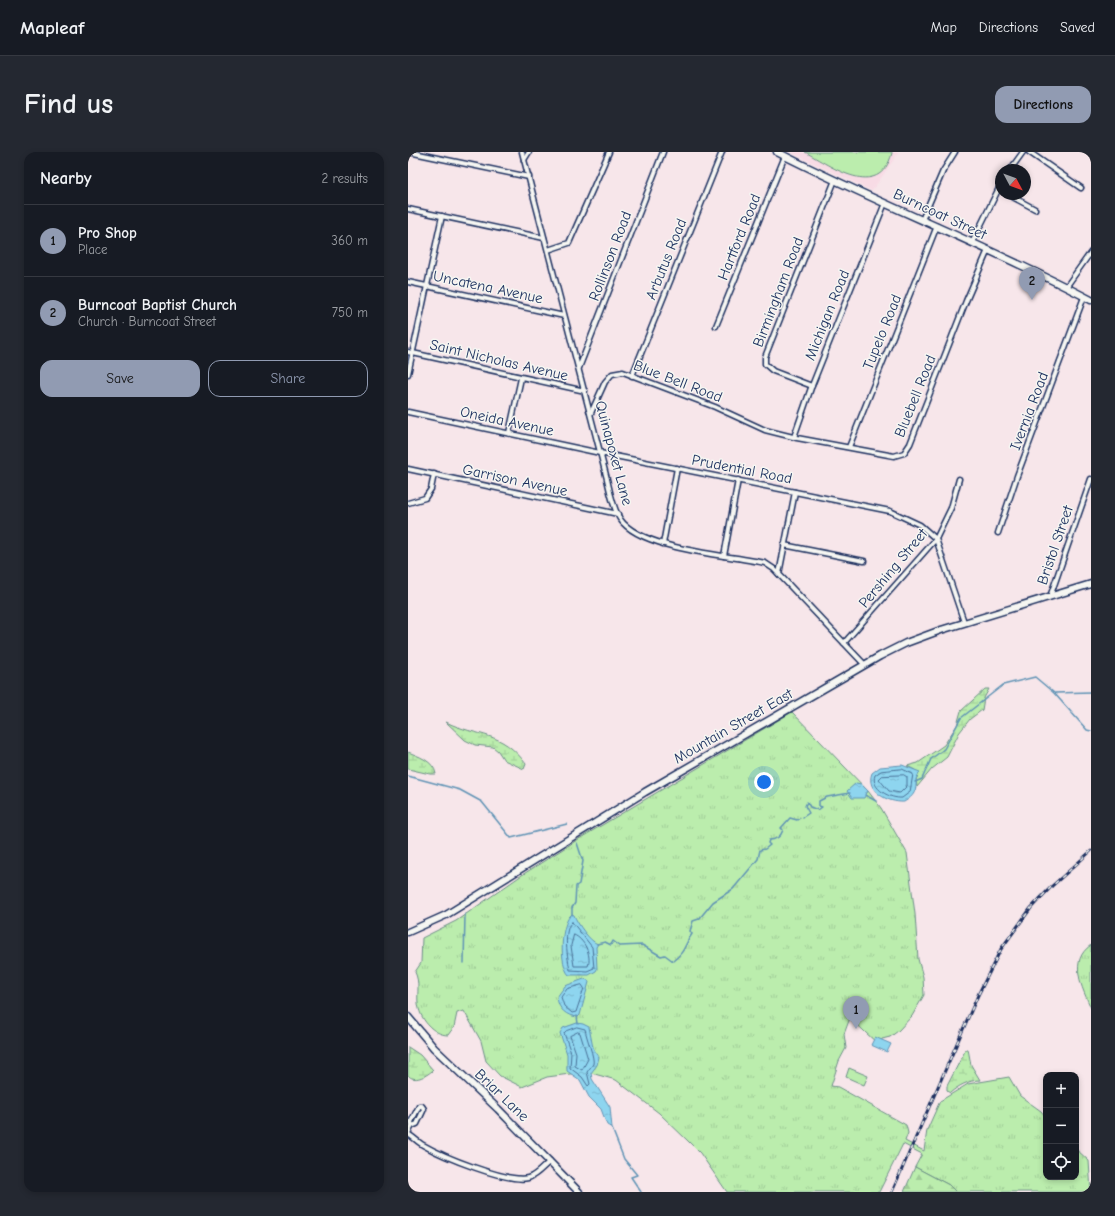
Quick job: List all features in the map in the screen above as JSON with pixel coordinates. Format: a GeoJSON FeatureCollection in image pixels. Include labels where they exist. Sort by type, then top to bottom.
{"type":"FeatureCollection","features":[{"type":"Feature","properties":{"kind":"main road","name":"Burncoat Street"},"geometry":{"type":"LineString","coordinates":[[777,152],[988,250],[1091,300]]}},
{"type":"Feature","properties":{"kind":"main road","name":"Mountain Street East"},"geometry":{"type":"LineString","coordinates":[[408,932],[446,915],[645,792],[864,664],[906,643],[964,622],[1091,584]]}},
{"type":"Feature","properties":{"kind":"main road","name":"Briar Lane"},"geometry":{"type":"LineString","coordinates":[[408,1017],[434,1048],[550,1161],[579,1192]]}},
{"type":"Feature","properties":{"kind":"street"},"geometry":{"type":"LineString","coordinates":[[409,152],[529,177]]}},
{"type":"Feature","properties":{"kind":"street","name":"Quinapoxet Lane"},"geometry":{"type":"LineString","coordinates":[[522,152],[564,316],[591,413],[600,453],[621,520],[637,535],[663,544],[765,563],[779,574],[864,664]]}},
{"type":"Feature","properties":{"kind":"street"},"geometry":{"type":"LineString","coordinates":[[524,160],[529,152]]}},
{"type":"Feature","properties":{"kind":"street"},"geometry":{"type":"LineString","coordinates":[[548,250],[570,243],[609,152]]}},
{"type":"Feature","properties":{"kind":"street","name":"Rollinson Road"},"geometry":{"type":"LineString","coordinates":[[579,368],[663,152]]}},
{"type":"Feature","properties":{"kind":"street","name":"Arbutus Road"},"geometry":{"type":"LineString","coordinates":[[632,376],[722,152]]}},
{"type":"Feature","properties":{"kind":"street"},"geometry":{"type":"LineString","coordinates":[[922,220],[943,171],[955,152]]}},
{"type":"Feature","properties":{"kind":"street"},"geometry":{"type":"LineString","coordinates":[[1014,164],[1023,152]]}},
{"type":"Feature","properties":{"kind":"street"},"geometry":{"type":"LineString","coordinates":[[1030,152],[1081,188]]}},
{"type":"Feature","properties":{"kind":"street","name":"Hartford Road"},"geometry":{"type":"LineString","coordinates":[[716,326],[785,156]]}},
{"type":"Feature","properties":{"kind":"street","name":"Birmingham Road"},"geometry":{"type":"LineString","coordinates":[[812,386],[771,370],[765,364],[765,357],[835,180]]}},
{"type":"Feature","properties":{"kind":"street"},"geometry":{"type":"LineString","coordinates":[[972,243],[995,198]]}},
{"type":"Feature","properties":{"kind":"street"},"geometry":{"type":"LineString","coordinates":[[1018,200],[1035,209]]}},
{"type":"Feature","properties":{"kind":"street","name":"Michigan Road"},"geometry":{"type":"LineString","coordinates":[[794,437],[812,386],[885,203]]}},
{"type":"Feature","properties":{"kind":"street"},"geometry":{"type":"LineString","coordinates":[[408,209],[544,238]]}},
{"type":"Feature","properties":{"kind":"street"},"geometry":{"type":"LineString","coordinates":[[408,374],[410,352],[428,286],[442,216]]}},
{"type":"Feature","properties":{"kind":"street","name":"Tupelo Road"},"geometry":{"type":"LineString","coordinates":[[849,447],[937,226]]}},
{"type":"Feature","properties":{"kind":"street","name":"Bluebell Road"},"geometry":{"type":"LineString","coordinates":[[753,425],[794,437],[894,456],[904,453],[910,444],[966,300],[988,250]]}},
{"type":"Feature","properties":{"kind":"street"},"geometry":{"type":"LineString","coordinates":[[1066,287],[1091,252]]}},
{"type":"Feature","properties":{"kind":"street","name":"Uncatena Avenue"},"geometry":{"type":"LineString","coordinates":[[408,282],[564,316]]}},
{"type":"Feature","properties":{"kind":"street","name":"Ivernia Road"},"geometry":{"type":"LineString","coordinates":[[998,533],[1084,297]]}},
{"type":"Feature","properties":{"kind":"street","name":"Saint Nicholas Avenue"},"geometry":{"type":"LineString","coordinates":[[410,352],[521,378],[585,391]]}},
{"type":"Feature","properties":{"kind":"street","name":"Blue Bell Road"},"geometry":{"type":"LineString","coordinates":[[591,413],[605,382],[612,374],[623,372],[684,397],[715,407],[753,425]]}},
{"type":"Feature","properties":{"kind":"street"},"geometry":{"type":"LineString","coordinates":[[509,433],[521,378]]}},
{"type":"Feature","properties":{"kind":"street","name":"Oneida Avenue"},"geometry":{"type":"LineString","coordinates":[[408,412],[600,453]]}},
{"type":"Feature","properties":{"kind":"street","name":"Prudential Road"},"geometry":{"type":"LineString","coordinates":[[600,453],[878,508],[920,525],[936,538]]}},
{"type":"Feature","properties":{"kind":"street"},"geometry":{"type":"LineString","coordinates":[[663,544],[677,468]]}},
{"type":"Feature","properties":{"kind":"street","name":"Garrison Avenue"},"geometry":{"type":"LineString","coordinates":[[408,469],[618,514]]}},
{"type":"Feature","properties":{"kind":"street"},"geometry":{"type":"LineString","coordinates":[[408,503],[425,498],[431,489],[434,474]]}},
{"type":"Feature","properties":{"kind":"street","name":"Pershing Street"},"geometry":{"type":"LineString","coordinates":[[844,643],[936,538],[950,508],[959,479]]}},
{"type":"Feature","properties":{"kind":"street","name":"Bristol Street"},"geometry":{"type":"LineString","coordinates":[[1050,596],[1091,479]]}},
{"type":"Feature","properties":{"kind":"street"},"geometry":{"type":"LineString","coordinates":[[724,556],[738,480]]}},
{"type":"Feature","properties":{"kind":"street"},"geometry":{"type":"LineString","coordinates":[[779,574],[795,492]]}},
{"type":"Feature","properties":{"kind":"street"},"geometry":{"type":"LineString","coordinates":[[936,538],[941,549],[964,622]]}},
{"type":"Feature","properties":{"kind":"street"},"geometry":{"type":"LineString","coordinates":[[784,546],[864,561]]}},
{"type":"Feature","properties":{"kind":"street"},"geometry":{"type":"LineString","coordinates":[[412,1126],[417,1124],[424,1110],[422,1106],[419,1106],[416,1109],[411,1122],[412,1126],[408,1133],[422,1144],[481,1169],[514,1178],[531,1177],[550,1161]]}},
{"type":"Feature","properties":{"kind":"shaded area"},"geometry":{"type":"Polygon","coordinates":[[[790,152],[899,152],[872,191],[790,152]]]}},
{"type":"Feature","properties":{"kind":"green space"},"geometry":{"type":"Polygon","coordinates":[[[805,152],[892,153],[886,168],[877,175],[866,178],[853,176],[841,171],[805,152]]]}},
{"type":"Feature","properties":{"kind":"green space"},"geometry":{"type":"Polygon","coordinates":[[[985,689],[989,689],[984,698],[982,710],[970,719],[959,733],[947,757],[932,769],[917,787],[916,779],[918,776],[915,770],[907,766],[918,763],[944,745],[957,725],[961,711],[985,689]]]}},
{"type":"Feature","properties":{"kind":"green space"},"geometry":{"type":"Polygon","coordinates":[[[792,712],[868,791],[881,808],[907,853],[915,914],[918,959],[923,977],[924,995],[912,1016],[898,1031],[890,1037],[882,1039],[879,1045],[850,1018],[844,1034],[846,1048],[839,1061],[831,1086],[838,1087],[906,1125],[908,1133],[905,1141],[924,1151],[927,1130],[940,1101],[968,1084],[1009,1077],[1020,1096],[1043,1113],[1043,1180],[1079,1180],[1079,1152],[1089,1161],[1091,1192],[956,1192],[949,1185],[915,1167],[922,1154],[903,1144],[879,1192],[727,1192],[700,1153],[659,1113],[616,1080],[591,1073],[570,1074],[547,1077],[522,1087],[500,1076],[486,1061],[481,1041],[464,1011],[457,1013],[454,1027],[448,1035],[432,1029],[424,1020],[419,1009],[418,984],[415,972],[421,963],[422,938],[456,921],[522,875],[577,840],[792,712]]]}},
{"type":"Feature","properties":{"kind":"green space"},"geometry":{"type":"Polygon","coordinates":[[[446,722],[489,736],[508,745],[526,764],[524,769],[504,760],[498,751],[493,747],[475,745],[465,740],[446,722]]]}},
{"type":"Feature","properties":{"kind":"green space"},"geometry":{"type":"Polygon","coordinates":[[[408,752],[429,762],[435,769],[436,774],[408,769],[408,752]]]}},
{"type":"Feature","properties":{"kind":"green space"},"geometry":{"type":"Polygon","coordinates":[[[1091,945],[1091,1008],[1081,983],[1079,967],[1080,959],[1084,951],[1091,945]]]}},
{"type":"Feature","properties":{"kind":"green space"},"geometry":{"type":"Polygon","coordinates":[[[408,1047],[420,1055],[433,1070],[427,1075],[417,1079],[408,1075],[408,1047]]]}},
{"type":"Feature","properties":{"kind":"green space"},"geometry":{"type":"Polygon","coordinates":[[[966,1049],[968,1049],[971,1065],[980,1080],[964,1084],[950,1093],[947,1091],[947,1086],[966,1049]]]}},
{"type":"Feature","properties":{"kind":"green space"},"geometry":{"type":"Polygon","coordinates":[[[849,1068],[868,1076],[864,1085],[846,1077],[849,1068]]]}},
{"type":"Feature","properties":{"kind":"green space"},"geometry":{"type":"Polygon","coordinates":[[[915,1167],[949,1185],[956,1192],[904,1192],[915,1167]]]}},
{"type":"Feature","properties":{"kind":"water"},"geometry":{"type":"Polygon","coordinates":[[[902,765],[920,772],[916,779],[915,790],[910,798],[904,802],[898,802],[879,795],[872,785],[872,773],[880,767],[902,765]]]}},
{"type":"Feature","properties":{"kind":"water"},"geometry":{"type":"Polygon","coordinates":[[[856,783],[861,784],[868,791],[864,798],[852,798],[847,791],[856,783]]]}},
{"type":"Feature","properties":{"kind":"water"},"geometry":{"type":"Polygon","coordinates":[[[572,914],[591,940],[598,944],[596,947],[597,969],[589,975],[569,975],[564,963],[562,954],[563,935],[568,919],[572,914]]]}},
{"type":"Feature","properties":{"kind":"water"},"geometry":{"type":"Polygon","coordinates":[[[584,979],[588,980],[589,982],[580,1015],[578,1017],[570,1015],[563,1011],[559,1005],[557,997],[565,986],[584,979]]]}},
{"type":"Feature","properties":{"kind":"water"},"geometry":{"type":"Polygon","coordinates":[[[577,1023],[589,1027],[593,1048],[599,1057],[597,1065],[591,1073],[592,1079],[610,1107],[612,1128],[607,1125],[601,1109],[589,1097],[580,1080],[567,1071],[567,1054],[560,1033],[563,1028],[577,1023]]]}},
{"type":"Feature","properties":{"kind":"water"},"geometry":{"type":"Polygon","coordinates":[[[875,1037],[891,1044],[887,1052],[871,1045],[875,1037]]]}},
{"type":"Feature","properties":{"kind":"waterway"},"geometry":{"type":"LineString","coordinates":[[915,782],[922,779],[931,759],[944,749],[961,718],[1003,685],[1035,677],[1054,693],[1087,730],[1091,731]]}},
{"type":"Feature","properties":{"kind":"waterway"},"geometry":{"type":"LineString","coordinates":[[1055,693],[1091,692]]}},
{"type":"Feature","properties":{"kind":"waterway"},"geometry":{"type":"LineString","coordinates":[[408,776],[460,790],[482,802],[511,838],[567,824]]}},
{"type":"Feature","properties":{"kind":"waterway"},"geometry":{"type":"LineString","coordinates":[[803,817],[809,813],[805,806],[807,802],[810,807],[818,810],[822,807],[819,806],[819,801],[827,797],[850,793]]}},
{"type":"Feature","properties":{"kind":"waterway"},"geometry":{"type":"LineString","coordinates":[[865,795],[876,801]]}},
{"type":"Feature","properties":{"kind":"waterway"},"geometry":{"type":"LineString","coordinates":[[597,944],[605,942],[611,945],[613,941],[620,946],[642,945],[661,956],[665,955],[673,961],[683,951],[692,934],[690,931],[693,921],[699,919],[713,902],[733,889],[758,859],[760,850],[765,849],[770,845],[768,843],[769,840],[780,836],[783,830],[781,828],[790,818],[797,820],[800,818]]}},
{"type":"Feature","properties":{"kind":"waterway"},"geometry":{"type":"LineString","coordinates":[[572,915],[572,908],[575,903],[576,886],[579,884],[583,861],[577,843]]}},
{"type":"Feature","properties":{"kind":"waterway"},"geometry":{"type":"LineString","coordinates":[[464,963],[465,914]]}},
{"type":"Feature","properties":{"kind":"waterway"},"geometry":{"type":"LineString","coordinates":[[577,1016],[578,1024]]}},
{"type":"Feature","properties":{"kind":"waterway"},"geometry":{"type":"LineString","coordinates":[[611,1126],[624,1159],[637,1175],[631,1177],[641,1192]]}},
{"type":"Feature","properties":{"kind":"railway"},"geometry":{"type":"LineString","coordinates":[[892,1192],[978,995],[1001,949],[1031,908],[1052,886],[1091,851]]}},
{"type":"Feature","properties":{"kind":"place","name":"Burncoat Baptist Church"},"geometry":{"type":"Point","coordinates":[1032,300]}},
{"type":"Feature","properties":{"kind":"place","name":"Pro Shop"},"geometry":{"type":"Point","coordinates":[856,1029]}}]}
